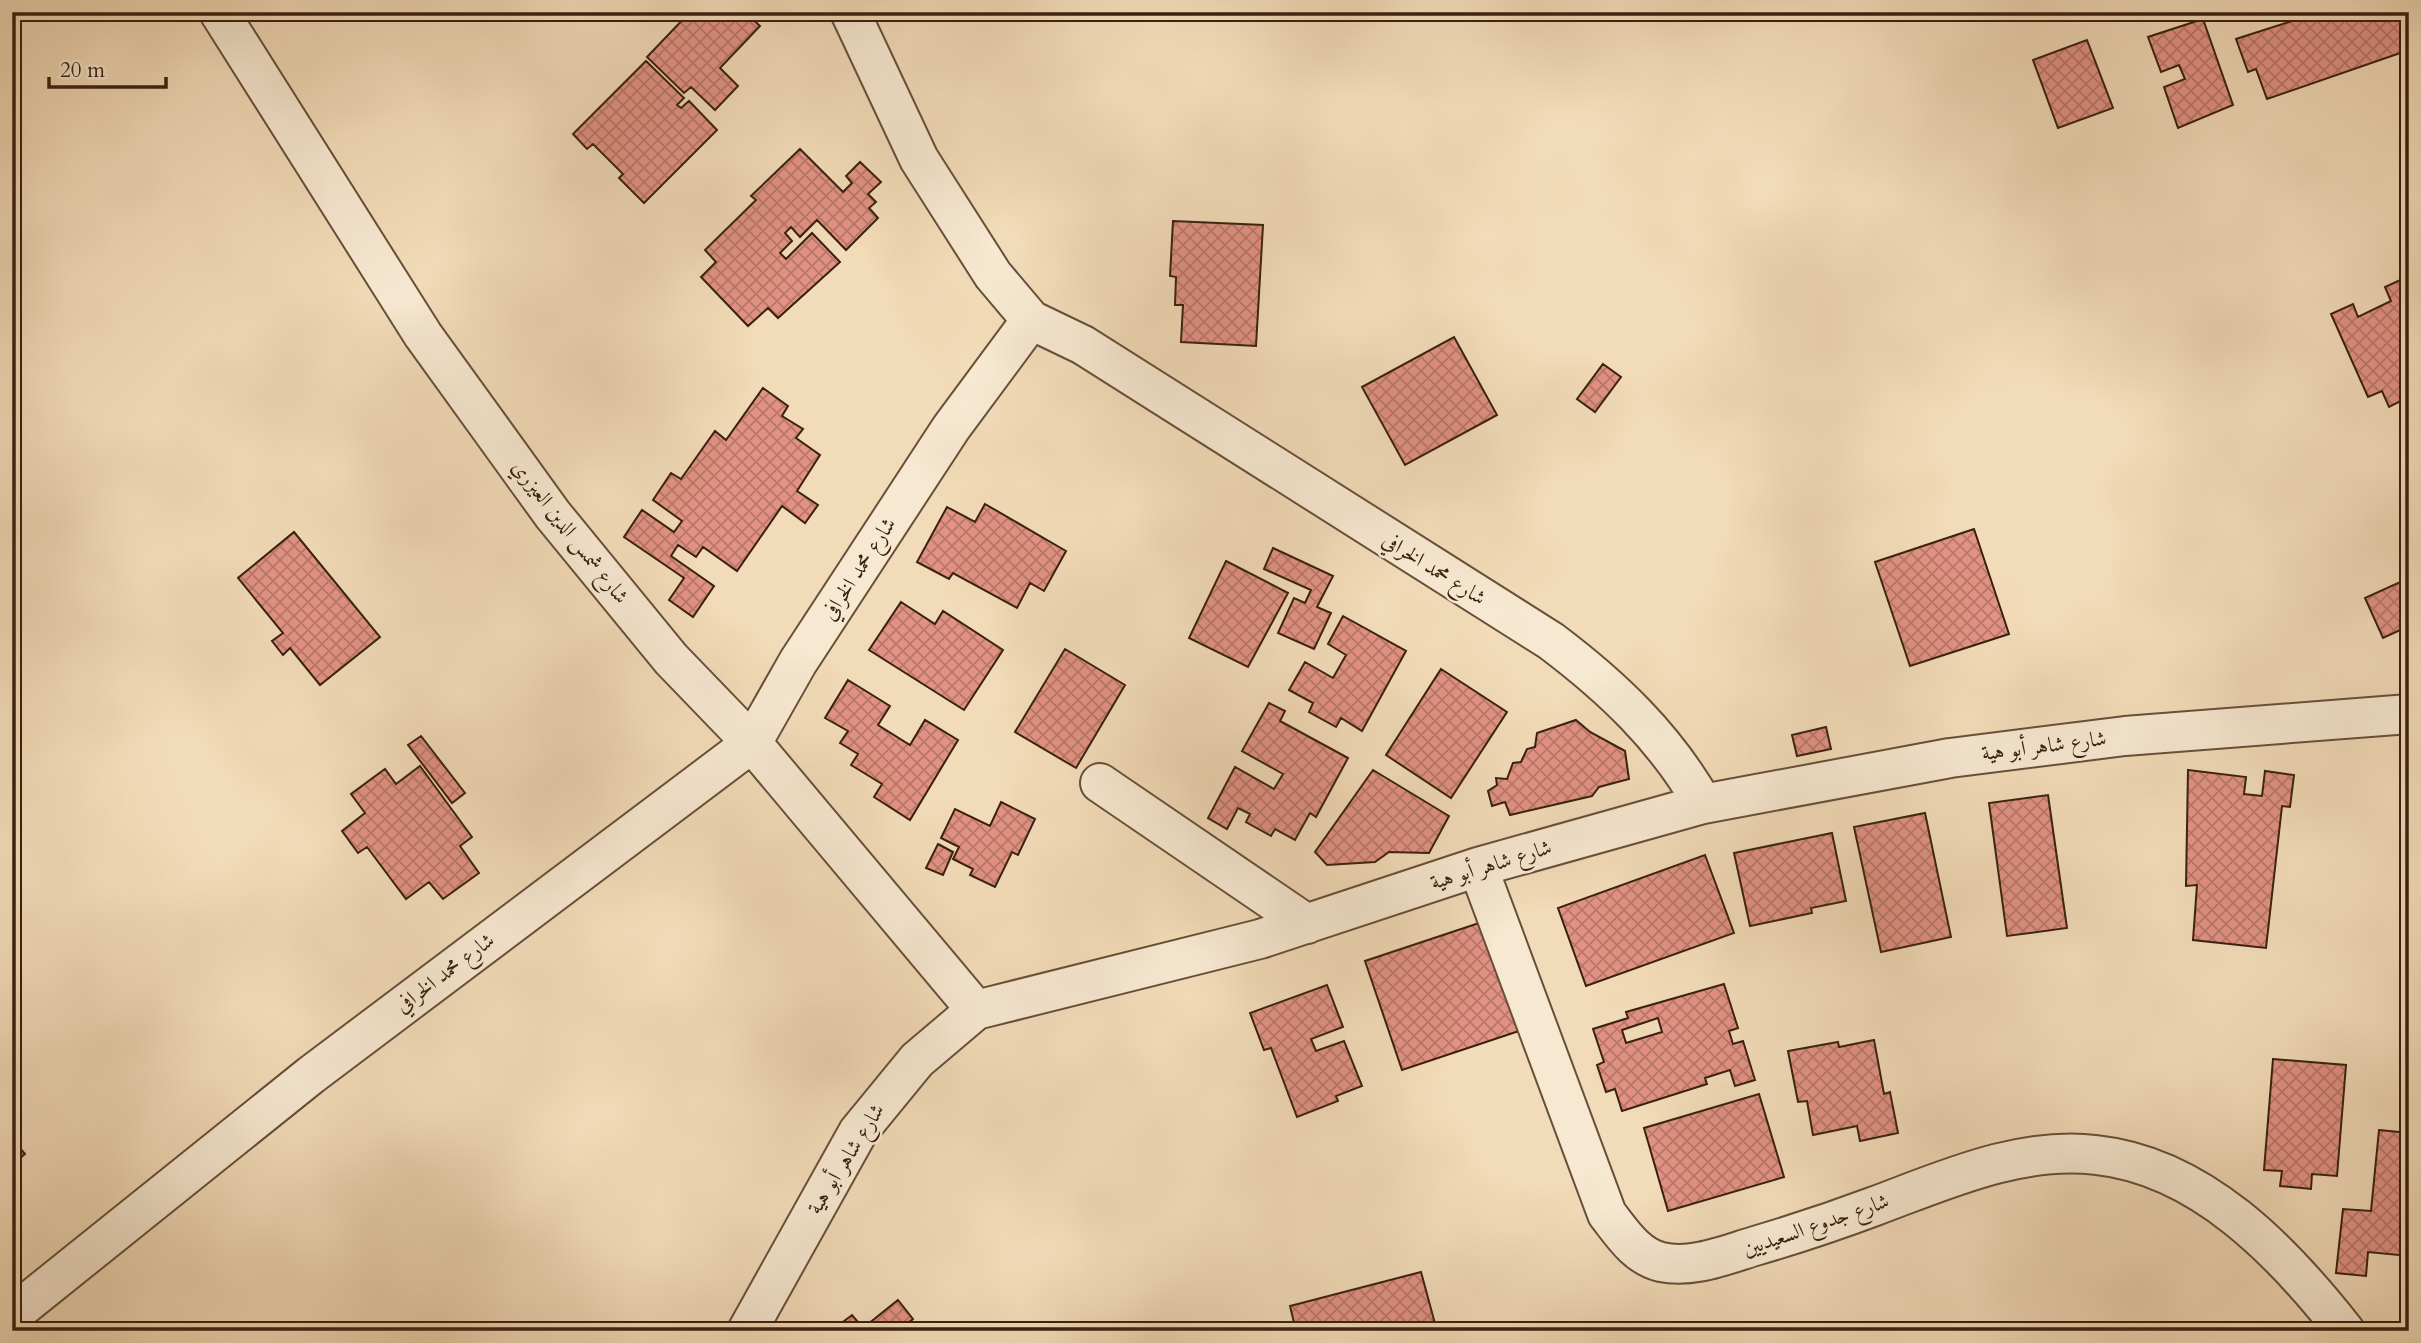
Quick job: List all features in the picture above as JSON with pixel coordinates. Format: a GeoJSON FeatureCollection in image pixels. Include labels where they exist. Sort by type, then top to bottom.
{"type":"FeatureCollection","features":[{"type":"Feature","properties":{"kind":"street","name":"شارع شمس الدين العيزري"},"geometry":{"type":"LineString","coordinates":[[219,12],[423,335],[544,504],[671,659],[752,743],[976,1010]]}},
{"type":"Feature","properties":{"kind":"street"},"geometry":{"type":"LineString","coordinates":[[850,12],[919,159],[993,275],[1031,320]]}},
{"type":"Feature","properties":{"kind":"street","name":"شارع محمد الخرافي"},"geometry":{"type":"LineString","coordinates":[[12,1315],[311,1075],[752,743],[799,662],[951,428],[1031,320],[1083,345],[1551,641],[1604,681],[1652,731],[1684,771],[1703,804]]}},
{"type":"Feature","properties":{"kind":"street","name":"شارع شاهر أبو هية"},"geometry":{"type":"LineString","coordinates":[[747,1331],[858,1132],[917,1060],[976,1010],[1261,939],[1478,867],[1703,804],[1963,757],[2125,736],[2409,714]]}},
{"type":"Feature","properties":{"kind":"street"},"geometry":{"type":"LineString","coordinates":[[1100,782],[1307,924]]}},
{"type":"Feature","properties":{"kind":"street","name":"شارع جدوع السعيديين"},"geometry":{"type":"LineString","coordinates":[[1478,867],[1607,1214],[1632,1246],[1661,1262],[1698,1263],[1801,1233],[1979,1167],[2059,1154],[2096,1155],[2139,1164],[2176,1178],[2242,1222],[2304,1279],[2345,1331]]}},
{"type":"Feature","properties":{"kind":"building"},"geometry":{"type":"Polygon","coordinates":[[[690,12],[745,12],[760,26],[720,68],[738,86],[715,110],[691,87],[684,93],[647,57],[690,12]]]}},
{"type":"Feature","properties":{"kind":"building"},"geometry":{"type":"Polygon","coordinates":[[[2320,12],[2409,12],[2409,50],[2267,99],[2256,69],[2248,72],[2236,39],[2320,12]]]}},
{"type":"Feature","properties":{"kind":"building"},"geometry":{"type":"Polygon","coordinates":[[[2203,19],[2233,105],[2178,128],[2164,87],[2185,79],[2179,65],[2161,72],[2148,37],[2203,19]]]}},
{"type":"Feature","properties":{"kind":"building"},"geometry":{"type":"Polygon","coordinates":[[[2087,40],[2113,108],[2058,128],[2033,60],[2087,40]]]}},
{"type":"Feature","properties":{"kind":"building"},"geometry":{"type":"Polygon","coordinates":[[[646,61],[684,98],[677,105],[681,108],[689,101],[717,130],[644,203],[619,178],[623,174],[593,144],[587,149],[573,134],[646,61]]]}},
{"type":"Feature","properties":{"kind":"building"},"geometry":{"type":"Polygon","coordinates":[[[800,149],[843,192],[852,183],[846,176],[860,162],[881,182],[868,194],[876,202],[869,208],[878,218],[846,250],[817,220],[800,237],[791,227],[785,233],[792,241],[780,253],[786,259],[812,233],[840,262],[778,318],[768,308],[748,326],[701,277],[716,262],[705,250],[756,200],[751,196],[800,149]]]}},
{"type":"Feature","properties":{"kind":"building"},"geometry":{"type":"Polygon","coordinates":[[[1173,221],[1263,225],[1256,346],[1181,342],[1183,305],[1175,305],[1176,277],[1170,276],[1173,221]]]}},
{"type":"Feature","properties":{"kind":"building"},"geometry":{"type":"Polygon","coordinates":[[[2409,276],[2409,397],[2389,407],[2382,391],[2368,397],[2331,314],[2353,304],[2358,317],[2391,301],[2385,287],[2409,276]]]}},
{"type":"Feature","properties":{"kind":"building"},"geometry":{"type":"Polygon","coordinates":[[[1454,337],[1497,415],[1405,465],[1362,387],[1454,337]]]}},
{"type":"Feature","properties":{"kind":"building"},"geometry":{"type":"Polygon","coordinates":[[[1603,364],[1621,377],[1595,412],[1577,399],[1603,364]]]}},
{"type":"Feature","properties":{"kind":"building"},"geometry":{"type":"Polygon","coordinates":[[[763,388],[788,406],[782,416],[803,429],[796,438],[820,455],[797,491],[818,505],[805,523],[782,506],[737,571],[703,547],[696,557],[678,545],[671,556],[714,586],[693,617],[669,600],[684,578],[624,537],[642,510],[674,532],[682,521],[653,500],[671,473],[681,479],[715,431],[726,440],[763,388]]]}},
{"type":"Feature","properties":{"kind":"building"},"geometry":{"type":"Polygon","coordinates":[[[985,504],[1066,551],[1044,591],[1030,583],[1017,608],[953,573],[949,579],[917,562],[947,507],[975,522],[985,504]]]}},
{"type":"Feature","properties":{"kind":"building"},"geometry":{"type":"Polygon","coordinates":[[[1974,529],[2009,634],[1910,666],[1875,562],[1974,529]]]}},
{"type":"Feature","properties":{"kind":"building"},"geometry":{"type":"Polygon","coordinates":[[[294,532],[380,637],[320,685],[290,648],[283,655],[272,641],[283,633],[238,578],[294,532]]]}},
{"type":"Feature","properties":{"kind":"building"},"geometry":{"type":"Polygon","coordinates":[[[1273,548],[1333,576],[1317,607],[1331,613],[1314,649],[1278,633],[1294,598],[1305,603],[1311,590],[1264,569],[1273,548]]]}},
{"type":"Feature","properties":{"kind":"building"},"geometry":{"type":"Polygon","coordinates":[[[1226,561],[1288,593],[1248,667],[1189,638],[1226,561]]]}},
{"type":"Feature","properties":{"kind":"building"},"geometry":{"type":"Polygon","coordinates":[[[2409,578],[2409,626],[2383,638],[2365,598],[2409,578]]]}},
{"type":"Feature","properties":{"kind":"building"},"geometry":{"type":"Polygon","coordinates":[[[901,602],[935,624],[943,611],[1003,650],[964,710],[869,650],[901,602]]]}},
{"type":"Feature","properties":{"kind":"building"},"geometry":{"type":"Polygon","coordinates":[[[1343,616],[1406,651],[1362,731],[1341,718],[1336,727],[1309,712],[1313,703],[1289,690],[1305,662],[1333,678],[1346,655],[1328,644],[1343,616]]]}},
{"type":"Feature","properties":{"kind":"building"},"geometry":{"type":"Polygon","coordinates":[[[1065,649],[1125,685],[1076,768],[1015,732],[1065,649]]]}},
{"type":"Feature","properties":{"kind":"building"},"geometry":{"type":"Polygon","coordinates":[[[1441,669],[1507,712],[1451,798],[1386,755],[1441,669]]]}},
{"type":"Feature","properties":{"kind":"building"},"geometry":{"type":"Polygon","coordinates":[[[848,680],[890,706],[878,725],[910,745],[925,720],[958,740],[910,820],[874,797],[882,784],[851,765],[858,754],[840,743],[848,731],[825,718],[848,680]]]}},
{"type":"Feature","properties":{"kind":"building"},"geometry":{"type":"Polygon","coordinates":[[[1269,703],[1285,711],[1280,721],[1348,758],[1316,817],[1310,813],[1295,840],[1275,829],[1271,836],[1246,822],[1250,814],[1238,808],[1227,829],[1208,818],[1235,767],[1274,789],[1283,774],[1242,751],[1269,703]]]}},
{"type":"Feature","properties":{"kind":"building"},"geometry":{"type":"Polygon","coordinates":[[[1576,720],[1590,732],[1625,751],[1629,779],[1599,787],[1592,796],[1510,815],[1505,802],[1492,806],[1488,791],[1497,785],[1496,778],[1507,779],[1513,763],[1521,762],[1527,749],[1535,747],[1537,733],[1576,720]]]}},
{"type":"Feature","properties":{"kind":"building"},"geometry":{"type":"Polygon","coordinates":[[[1826,727],[1831,749],[1797,756],[1792,735],[1826,727]]]}},
{"type":"Feature","properties":{"kind":"building"},"geometry":{"type":"Polygon","coordinates":[[[421,736],[465,793],[452,803],[408,745],[421,736]]]}},
{"type":"Feature","properties":{"kind":"building"},"geometry":{"type":"Polygon","coordinates":[[[420,766],[472,837],[460,846],[479,873],[443,899],[429,882],[406,899],[367,847],[358,853],[342,831],[365,813],[351,794],[385,769],[396,784],[420,766]]]}},
{"type":"Feature","properties":{"kind":"building"},"geometry":{"type":"Polygon","coordinates":[[[1373,770],[1449,816],[1429,853],[1389,852],[1375,862],[1327,865],[1315,852],[1373,770]]]}},
{"type":"Feature","properties":{"kind":"building"},"geometry":{"type":"Polygon","coordinates":[[[2188,770],[2246,777],[2244,794],[2262,796],[2265,771],[2294,775],[2290,807],[2282,806],[2266,948],[2193,940],[2197,885],[2186,886],[2188,770]]]}},
{"type":"Feature","properties":{"kind":"building"},"geometry":{"type":"Polygon","coordinates":[[[2048,795],[2067,928],[2007,936],[1989,803],[2048,795]]]}},
{"type":"Feature","properties":{"kind":"building"},"geometry":{"type":"Polygon","coordinates":[[[1001,802],[1035,819],[1018,855],[1012,852],[995,887],[970,875],[973,869],[953,859],[959,847],[941,838],[955,809],[990,826],[1001,802]]]}},
{"type":"Feature","properties":{"kind":"building"},"geometry":{"type":"Polygon","coordinates":[[[1925,813],[1951,937],[1881,952],[1854,827],[1925,813]]]}},
{"type":"Feature","properties":{"kind":"building"},"geometry":{"type":"Polygon","coordinates":[[[1832,833],[1846,901],[1811,908],[1812,913],[1750,926],[1734,853],[1832,833]]]}},
{"type":"Feature","properties":{"kind":"building"},"geometry":{"type":"Polygon","coordinates":[[[938,844],[953,852],[943,875],[926,868],[938,844]]]}},
{"type":"Feature","properties":{"kind":"building"},"geometry":{"type":"Polygon","coordinates":[[[1705,855],[1734,933],[1586,986],[1558,908],[1705,855]]]}},
{"type":"Feature","properties":{"kind":"building"},"geometry":{"type":"Polygon","coordinates":[[[1488,920],[1525,1029],[1402,1070],[1365,961],[1488,920]]]}},
{"type":"Feature","properties":{"kind":"building"},"geometry":{"type":"Polygon","coordinates":[[[1724,984],[1738,1028],[1729,1031],[1733,1044],[1743,1041],[1755,1080],[1735,1086],[1730,1070],[1705,1078],[1707,1084],[1622,1111],[1615,1089],[1606,1092],[1597,1065],[1604,1062],[1593,1029],[1628,1018],[1626,1012],[1724,984]],[[1658,1018],[1622,1030],[1626,1043],[1662,1032],[1658,1018]]]}},
{"type":"Feature","properties":{"kind":"building"},"geometry":{"type":"Polygon","coordinates":[[[1327,985],[1343,1027],[1311,1039],[1316,1051],[1344,1041],[1362,1086],[1336,1096],[1338,1101],[1297,1117],[1271,1048],[1264,1050],[1250,1013],[1327,985]]]}},
{"type":"Feature","properties":{"kind":"building"},"geometry":{"type":"Polygon","coordinates":[[[1874,1040],[1884,1094],[1890,1092],[1898,1133],[1860,1141],[1857,1126],[1813,1135],[1807,1101],[1798,1102],[1788,1051],[1838,1042],[1839,1047],[1874,1040]]]}},
{"type":"Feature","properties":{"kind":"building"},"geometry":{"type":"Polygon","coordinates":[[[2273,1059],[2346,1065],[2337,1176],[2312,1174],[2311,1189],[2280,1186],[2282,1171],[2264,1170],[2273,1059]]]}},
{"type":"Feature","properties":{"kind":"building"},"geometry":{"type":"Polygon","coordinates":[[[1759,1094],[1784,1177],[1668,1211],[1644,1128],[1759,1094]]]}},
{"type":"Feature","properties":{"kind":"building"},"geometry":{"type":"Polygon","coordinates":[[[2379,1130],[2409,1133],[2409,1256],[2368,1252],[2366,1276],[2336,1273],[2343,1209],[2371,1211],[2379,1130]]]}},
{"type":"Feature","properties":{"kind":"building"},"geometry":{"type":"Polygon","coordinates":[[[12,1139],[25,1154],[12,1165],[12,1139]]]}},
{"type":"Feature","properties":{"kind":"building"},"geometry":{"type":"Polygon","coordinates":[[[1421,1272],[1437,1331],[1296,1331],[1290,1306],[1421,1272]]]}},
{"type":"Feature","properties":{"kind":"building"},"geometry":{"type":"Polygon","coordinates":[[[898,1300],[913,1319],[898,1331],[831,1331],[852,1315],[863,1328],[898,1300]]]}}]}
